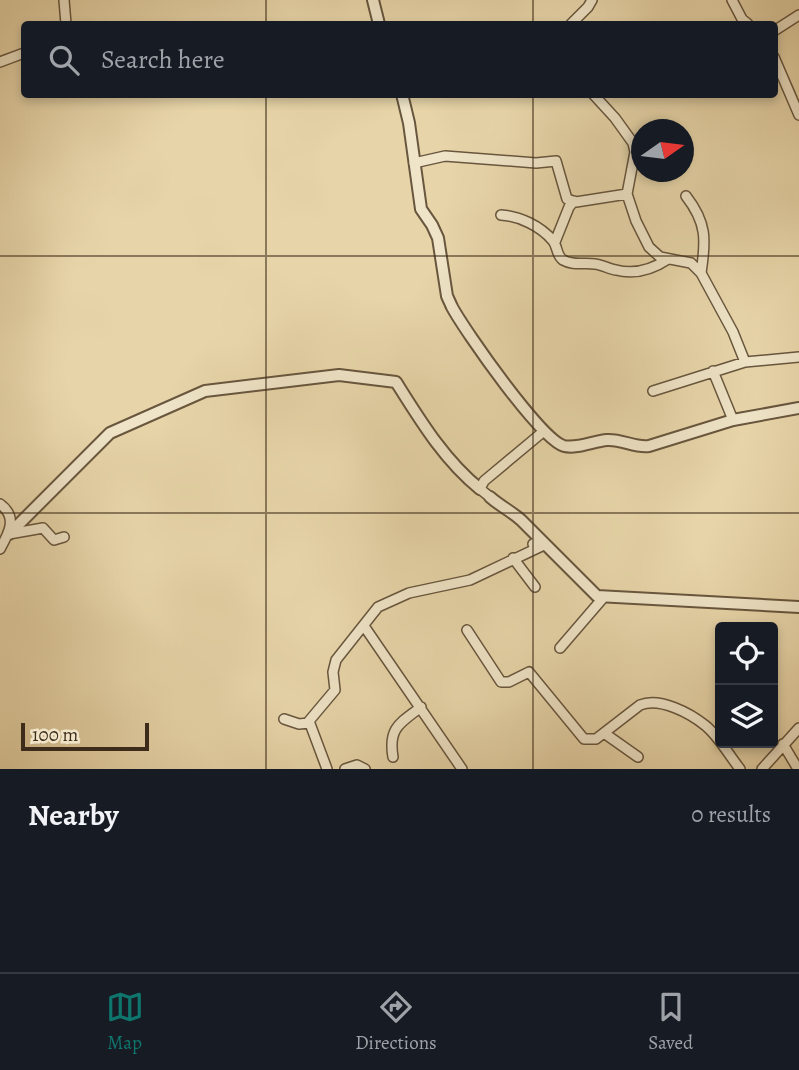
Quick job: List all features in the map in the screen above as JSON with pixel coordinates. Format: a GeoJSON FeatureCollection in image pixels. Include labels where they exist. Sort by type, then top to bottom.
{"type":"FeatureCollection","features":[{"type":"Feature","properties":{"kind":"street"},"geometry":{"type":"LineString","coordinates":[[64,0],[66,21]]}},
{"type":"Feature","properties":{"kind":"street"},"geometry":{"type":"LineString","coordinates":[[373,0],[378,21]]}},
{"type":"Feature","properties":{"kind":"street"},"geometry":{"type":"LineString","coordinates":[[574,21],[592,0]]}},
{"type":"Feature","properties":{"kind":"street"},"geometry":{"type":"LineString","coordinates":[[732,0],[744,21]]}},
{"type":"Feature","properties":{"kind":"street"},"geometry":{"type":"LineString","coordinates":[[778,29],[799,15]]}},
{"type":"Feature","properties":{"kind":"street"},"geometry":{"type":"LineString","coordinates":[[0,62],[21,54]]}},
{"type":"Feature","properties":{"kind":"street"},"geometry":{"type":"LineString","coordinates":[[778,64],[799,115]]}},
{"type":"Feature","properties":{"kind":"street"},"geometry":{"type":"LineString","coordinates":[[403,98],[421,209],[438,238],[447,296],[452,307],[499,379],[544,431],[563,446],[614,440],[644,447],[733,420],[799,408]]}},
{"type":"Feature","properties":{"kind":"street"},"geometry":{"type":"LineString","coordinates":[[597,98],[633,143],[635,152],[627,194],[649,247],[660,257],[691,263],[701,273],[746,362]]}},
{"type":"Feature","properties":{"kind":"street"},"geometry":{"type":"LineString","coordinates":[[414,163],[445,156],[536,163],[556,161],[567,200],[627,194]]}},
{"type":"Feature","properties":{"kind":"street"},"geometry":{"type":"LineString","coordinates":[[686,196],[699,214],[703,228],[706,245],[701,273]]}},
{"type":"Feature","properties":{"kind":"street"},"geometry":{"type":"LineString","coordinates":[[574,201],[569,206],[555,242],[559,256],[566,262],[595,264],[619,271],[651,270],[668,259]]}},
{"type":"Feature","properties":{"kind":"street"},"geometry":{"type":"LineString","coordinates":[[500,215],[525,220],[555,242]]}},
{"type":"Feature","properties":{"kind":"street"},"geometry":{"type":"LineString","coordinates":[[653,391],[746,362],[799,357]]}},
{"type":"Feature","properties":{"kind":"street"},"geometry":{"type":"LineString","coordinates":[[713,371],[733,420]]}},
{"type":"Feature","properties":{"kind":"street"},"geometry":{"type":"LineString","coordinates":[[9,534],[110,433],[205,391],[339,374],[396,382],[435,442],[467,479],[499,506],[510,510],[592,593],[603,598],[799,607]]}},
{"type":"Feature","properties":{"kind":"street"},"geometry":{"type":"LineString","coordinates":[[480,489],[484,481],[544,431]]}},
{"type":"Feature","properties":{"kind":"street"},"geometry":{"type":"LineString","coordinates":[[0,504],[10,515],[12,524],[0,550]]}},
{"type":"Feature","properties":{"kind":"street"},"geometry":{"type":"LineString","coordinates":[[9,534],[43,528],[54,540],[64,537]]}},
{"type":"Feature","properties":{"kind":"street"},"geometry":{"type":"LineString","coordinates":[[284,719],[299,724],[309,723],[335,690],[333,672],[336,660],[373,612],[391,599],[460,583],[544,545]]}},
{"type":"Feature","properties":{"kind":"street"},"geometry":{"type":"LineString","coordinates":[[513,558],[535,587]]}},
{"type":"Feature","properties":{"kind":"street"},"geometry":{"type":"LineString","coordinates":[[561,648],[603,598]]}},
{"type":"Feature","properties":{"kind":"street"},"geometry":{"type":"LineString","coordinates":[[364,626],[463,769]]}},
{"type":"Feature","properties":{"kind":"street"},"geometry":{"type":"LineString","coordinates":[[467,631],[501,682],[509,682],[529,672],[582,737],[592,740],[640,705],[658,703],[705,725],[740,769]]}},
{"type":"Feature","properties":{"kind":"street"},"geometry":{"type":"LineString","coordinates":[[393,757],[391,740],[396,725],[421,707]]}},
{"type":"Feature","properties":{"kind":"street"},"geometry":{"type":"LineString","coordinates":[[309,723],[327,769]]}},
{"type":"Feature","properties":{"kind":"street"},"geometry":{"type":"LineString","coordinates":[[762,769],[799,728]]}},
{"type":"Feature","properties":{"kind":"street"},"geometry":{"type":"LineString","coordinates":[[604,733],[638,757]]}},
{"type":"Feature","properties":{"kind":"street"},"geometry":{"type":"LineString","coordinates":[[783,744],[798,769]]}},
{"type":"Feature","properties":{"kind":"street"},"geometry":{"type":"LineString","coordinates":[[345,769],[357,765],[365,769]]}}]}
